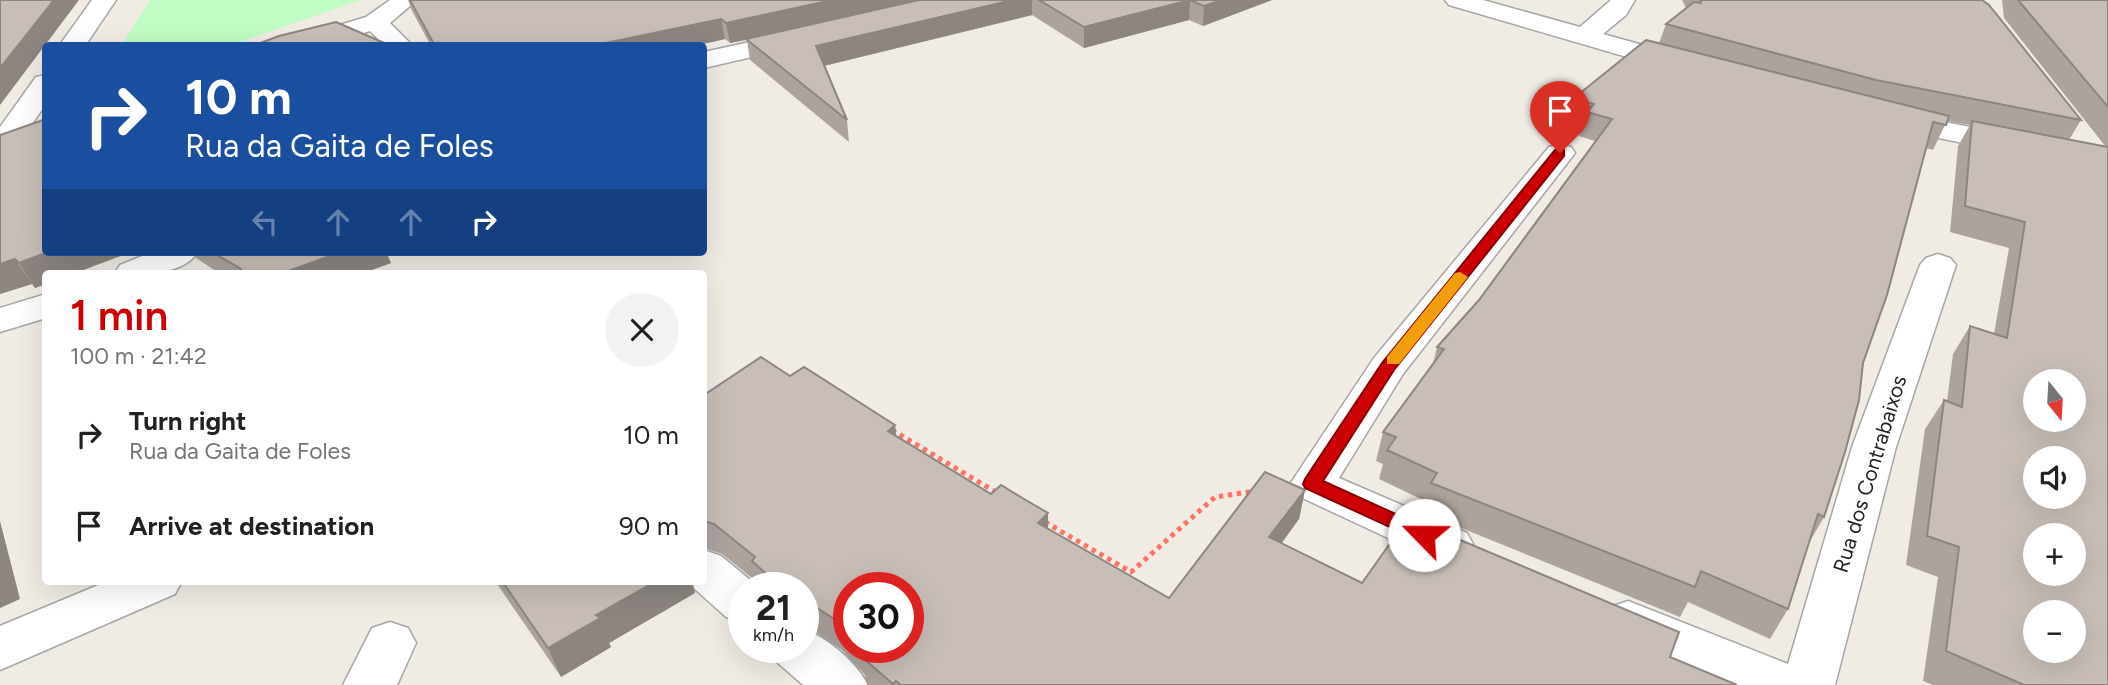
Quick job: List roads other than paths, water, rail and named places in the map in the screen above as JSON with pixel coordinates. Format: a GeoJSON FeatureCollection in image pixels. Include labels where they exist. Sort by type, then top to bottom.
{"type":"FeatureCollection","features":[{"type":"Feature","properties":{"kind":"street"},"geometry":{"type":"LineString","coordinates":[[75,42],[104,0]]}},
{"type":"Feature","properties":{"kind":"street"},"geometry":{"type":"LineString","coordinates":[[309,42],[375,22],[405,0]]}},
{"type":"Feature","properties":{"kind":"street"},"geometry":{"type":"LineString","coordinates":[[1457,0],[1516,8],[1584,37],[1714,74]]}},
{"type":"Feature","properties":{"kind":"street"},"geometry":{"type":"LineString","coordinates":[[1584,37],[1617,10],[1623,0]]}},
{"type":"Feature","properties":{"kind":"street"},"geometry":{"type":"LineString","coordinates":[[375,22],[396,42]]}},
{"type":"Feature","properties":{"kind":"street"},"geometry":{"type":"LineString","coordinates":[[707,59],[819,35]]}},
{"type":"Feature","properties":{"kind":"street"},"geometry":{"type":"LineString","coordinates":[[1,145],[42,89]]}},
{"type":"Feature","properties":{"kind":"street"},"geometry":{"type":"LineString","coordinates":[[1859,112],[1933,131],[2103,163]]}},
{"type":"Feature","properties":{"kind":"street"},"geometry":{"type":"LineString","coordinates":[[1,145],[42,131]]}},
{"type":"Feature","properties":{"kind":"street"},"geometry":{"type":"LineString","coordinates":[[2073,132],[2103,163]]}},
{"type":"Feature","properties":{"kind":"street"},"geometry":{"type":"LineString","coordinates":[[1488,562],[1374,514],[1312,484],[1388,367],[1560,153]]}},
{"type":"Feature","properties":{"kind":"street"},"geometry":{"type":"LineString","coordinates":[[140,270],[172,256]]}},
{"type":"Feature","properties":{"kind":"street","name":"Rua dos Contrabaixos"},"geometry":{"type":"LineString","coordinates":[[1808,685],[1874,447],[1938,265]]}},
{"type":"Feature","properties":{"kind":"street"},"geometry":{"type":"LineString","coordinates":[[0,321],[42,306]]}},
{"type":"Feature","properties":{"kind":"street"},"geometry":{"type":"LineString","coordinates":[[707,572],[728,589]]}},
{"type":"Feature","properties":{"kind":"street"},"geometry":{"type":"LineString","coordinates":[[0,649],[149,585]]}},
{"type":"Feature","properties":{"kind":"street"},"geometry":{"type":"LineString","coordinates":[[1589,605],[1780,685]]}},
{"type":"Feature","properties":{"kind":"street"},"geometry":{"type":"LineString","coordinates":[[814,663],[841,685]]}}]}
